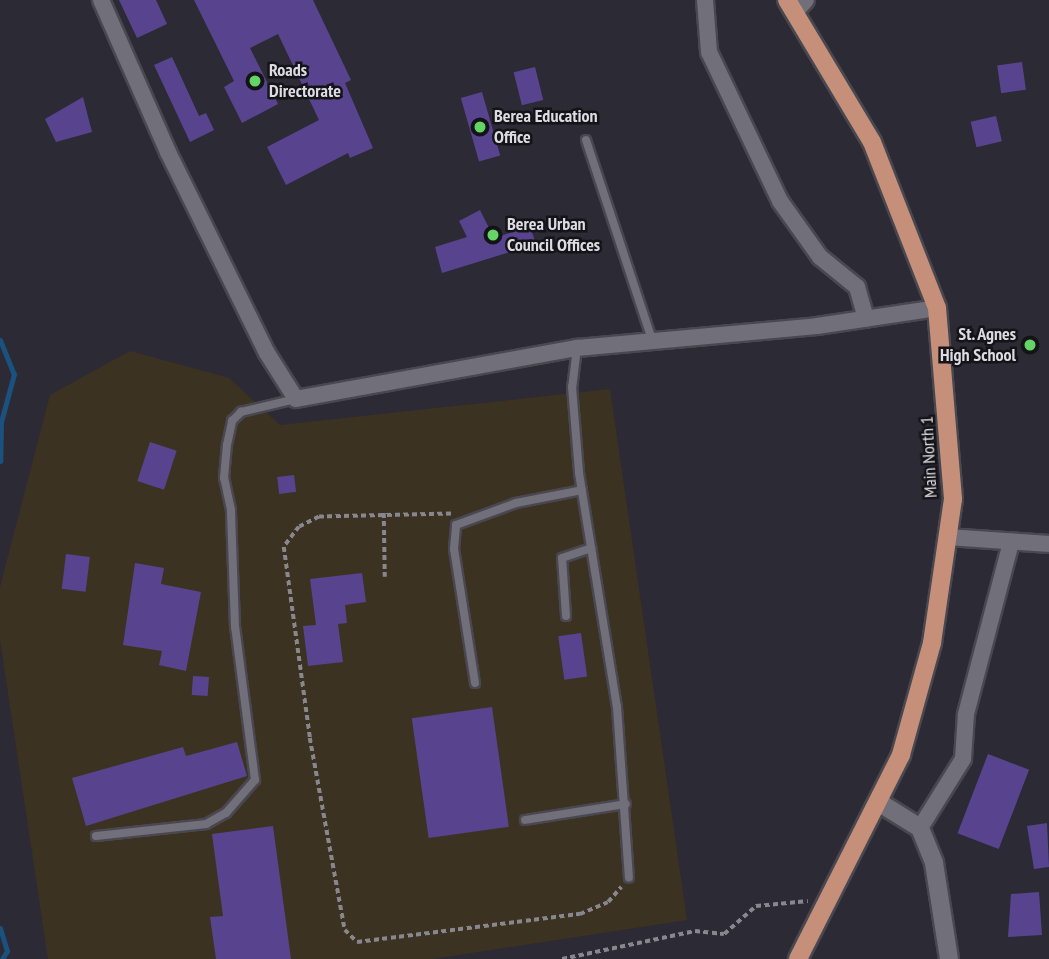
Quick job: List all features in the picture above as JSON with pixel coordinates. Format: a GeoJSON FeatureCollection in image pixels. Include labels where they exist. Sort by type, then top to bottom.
{"type":"FeatureCollection","features":[{"type":"Feature","properties":{"kind":"main road","name":"Main North 1"},"geometry":{"type":"LineString","coordinates":[[796,4],[872,142],[937,308],[953,499],[932,643],[901,755],[880,803],[798,959]]}},
{"type":"Feature","properties":{"kind":"street"},"geometry":{"type":"LineString","coordinates":[[100,0],[168,152],[267,352],[296,399],[577,348],[653,344],[937,308]]}},
{"type":"Feature","properties":{"kind":"street"},"geometry":{"type":"LineString","coordinates":[[705,0],[709,52],[780,201],[820,257],[856,287],[866,319]]}},
{"type":"Feature","properties":{"kind":"street"},"geometry":{"type":"LineString","coordinates":[[948,537],[1049,544]]}},
{"type":"Feature","properties":{"kind":"street"},"geometry":{"type":"LineString","coordinates":[[920,828],[963,759],[966,714],[1011,542]]}},
{"type":"Feature","properties":{"kind":"street"},"geometry":{"type":"LineString","coordinates":[[880,803],[920,828],[934,863],[950,959]]}},
{"type":"Feature","properties":{"kind":"lane"},"geometry":{"type":"LineString","coordinates":[[586,140],[653,344]]}},
{"type":"Feature","properties":{"kind":"lane"},"geometry":{"type":"LineString","coordinates":[[577,348],[572,387],[582,490],[617,707],[626,804],[629,878]]}},
{"type":"Feature","properties":{"kind":"lane"},"geometry":{"type":"LineString","coordinates":[[96,836],[206,824],[226,813],[255,780],[235,627],[227,445],[232,421],[241,412],[296,399]]}},
{"type":"Feature","properties":{"kind":"lane"},"geometry":{"type":"LineString","coordinates":[[475,683],[454,550],[456,524],[465,518],[582,490]]}},
{"type":"Feature","properties":{"kind":"lane"},"geometry":{"type":"LineString","coordinates":[[566,616],[562,558],[591,548]]}},
{"type":"Feature","properties":{"kind":"lane"},"geometry":{"type":"LineString","coordinates":[[525,820],[626,804]]}},
{"type":"Feature","properties":{"kind":"path"},"geometry":{"type":"LineString","coordinates":[[465,518],[442,510],[319,517],[299,527],[284,547],[310,738],[345,929],[357,942],[580,914],[608,902],[629,878]]}},
{"type":"Feature","properties":{"kind":"path"},"geometry":{"type":"LineString","coordinates":[[384,513],[385,577]]}},
{"type":"Feature","properties":{"kind":"path"},"geometry":{"type":"LineString","coordinates":[[562,959],[695,931],[724,934],[756,906],[800,905],[815,899],[826,904]]}},
{"type":"Feature","properties":{"kind":"shaded area"},"geometry":{"type":"Polygon","coordinates":[[[130,351],[229,378],[280,425],[610,389],[687,920],[432,959],[48,959],[0,640],[0,587],[50,395],[130,351]]]}},
{"type":"Feature","properties":{"kind":"building"},"geometry":{"type":"Polygon","coordinates":[[[119,0],[156,0],[167,24],[137,38],[119,0]]]}},
{"type":"Feature","properties":{"kind":"building"},"geometry":{"type":"Polygon","coordinates":[[[194,0],[313,0],[351,80],[345,83],[373,148],[350,158],[348,153],[286,185],[267,147],[319,120],[278,34],[250,48],[278,104],[242,123],[224,87],[234,81],[194,0]]]}},
{"type":"Feature","properties":{"kind":"building"},"geometry":{"type":"Polygon","coordinates":[[[172,57],[199,116],[206,113],[214,130],[190,142],[154,65],[172,57]]]}},
{"type":"Feature","properties":{"kind":"building"},"geometry":{"type":"Polygon","coordinates":[[[1022,62],[1026,90],[1001,93],[997,65],[1022,62]]]}},
{"type":"Feature","properties":{"kind":"building"},"geometry":{"type":"Polygon","coordinates":[[[535,67],[543,100],[522,105],[514,72],[535,67]]]}},
{"type":"Feature","properties":{"kind":"building","name":"Berea Education Office"},"geometry":{"type":"Polygon","coordinates":[[[482,92],[500,155],[479,162],[461,98],[482,92]]]}},
{"type":"Feature","properties":{"kind":"building"},"geometry":{"type":"Polygon","coordinates":[[[83,97],[92,132],[56,142],[45,119],[83,97]]]}},
{"type":"Feature","properties":{"kind":"building"},"geometry":{"type":"Polygon","coordinates":[[[996,116],[1002,141],[977,147],[971,122],[996,116]]]}},
{"type":"Feature","properties":{"kind":"building"},"geometry":{"type":"Polygon","coordinates":[[[480,210],[494,238],[530,226],[536,244],[442,273],[435,247],[467,237],[459,221],[480,210]]]}},
{"type":"Feature","properties":{"kind":"building"},"geometry":{"type":"Polygon","coordinates":[[[150,442],[177,451],[164,490],[137,481],[150,442]]]}},
{"type":"Feature","properties":{"kind":"building"},"geometry":{"type":"Polygon","coordinates":[[[294,475],[296,492],[279,494],[277,477],[294,475]]]}},
{"type":"Feature","properties":{"kind":"building"},"geometry":{"type":"Polygon","coordinates":[[[66,554],[90,557],[86,592],[62,589],[66,554]]]}},
{"type":"Feature","properties":{"kind":"building"},"geometry":{"type":"Polygon","coordinates":[[[135,563],[164,568],[161,584],[201,592],[186,671],[159,665],[162,651],[123,645],[135,563]]]}},
{"type":"Feature","properties":{"kind":"building"},"geometry":{"type":"Polygon","coordinates":[[[362,573],[366,602],[345,605],[347,623],[338,624],[343,662],[308,666],[303,626],[316,625],[310,579],[362,573]]]}},
{"type":"Feature","properties":{"kind":"building"},"geometry":{"type":"Polygon","coordinates":[[[581,633],[587,677],[564,680],[558,636],[581,633]]]}},
{"type":"Feature","properties":{"kind":"building"},"geometry":{"type":"Polygon","coordinates":[[[193,676],[209,677],[208,696],[192,695],[193,676]]]}},
{"type":"Feature","properties":{"kind":"building"},"geometry":{"type":"Polygon","coordinates":[[[492,707],[509,827],[429,838],[412,718],[492,707]]]}},
{"type":"Feature","properties":{"kind":"building"},"geometry":{"type":"Polygon","coordinates":[[[237,742],[247,776],[86,826],[72,778],[183,747],[186,756],[237,742]]]}},
{"type":"Feature","properties":{"kind":"building"},"geometry":{"type":"Polygon","coordinates":[[[988,754],[1029,770],[999,849],[958,833],[988,754]]]}},
{"type":"Feature","properties":{"kind":"building"},"geometry":{"type":"Polygon","coordinates":[[[1047,823],[1049,867],[1034,869],[1027,826],[1047,823]]]}},
{"type":"Feature","properties":{"kind":"building"},"geometry":{"type":"Polygon","coordinates":[[[273,826],[291,959],[216,959],[210,917],[223,916],[212,834],[273,826]]]}},
{"type":"Feature","properties":{"kind":"building"},"geometry":{"type":"Polygon","coordinates":[[[1039,892],[1042,935],[1008,937],[1011,894],[1039,892]]]}},
{"type":"Feature","properties":{"kind":"waterway"},"geometry":{"type":"LineString","coordinates":[[0,340],[14,374],[1,422],[0,461]]}},
{"type":"Feature","properties":{"kind":"waterway"},"geometry":{"type":"LineString","coordinates":[[0,928],[7,951],[2,959]]}},
{"type":"Feature","properties":{"kind":"place","name":"Roads Directorate"},"geometry":{"type":"Point","coordinates":[255,81]}},
{"type":"Feature","properties":{"kind":"place","name":"Berea Education Office"},"geometry":{"type":"Point","coordinates":[480,127]}},
{"type":"Feature","properties":{"kind":"place","name":"Berea Urban Council Offices"},"geometry":{"type":"Point","coordinates":[493,235]}},
{"type":"Feature","properties":{"kind":"place","name":"St. Agnes High School"},"geometry":{"type":"Point","coordinates":[1030,345]}}]}
